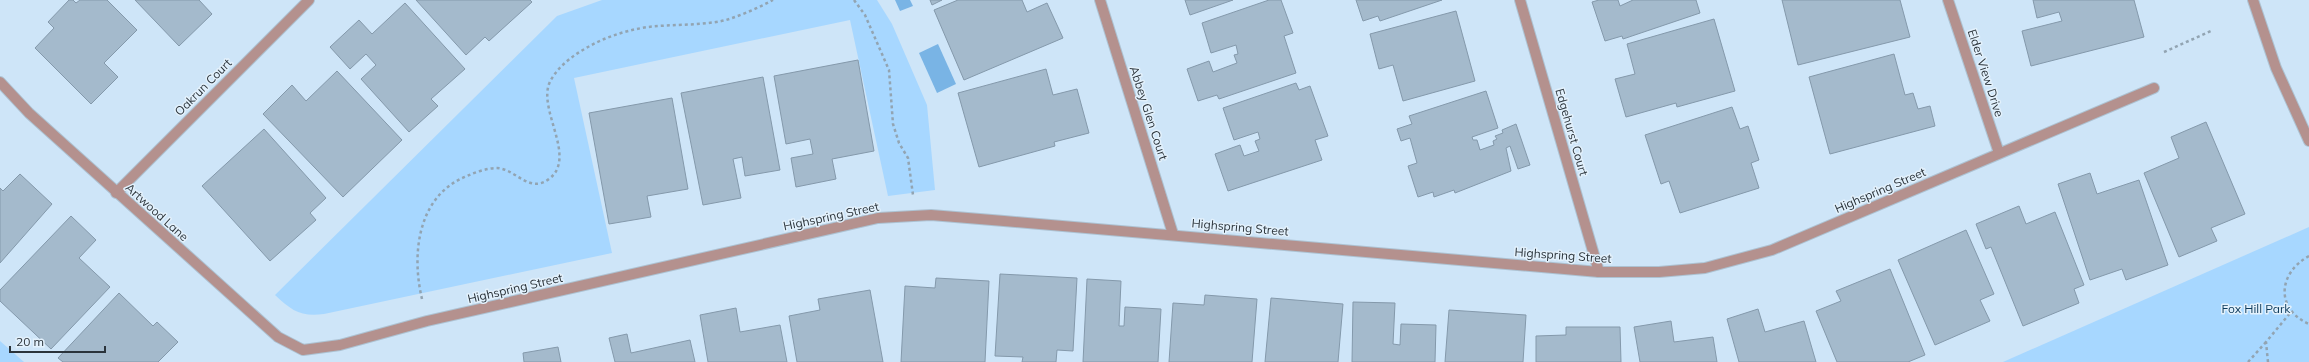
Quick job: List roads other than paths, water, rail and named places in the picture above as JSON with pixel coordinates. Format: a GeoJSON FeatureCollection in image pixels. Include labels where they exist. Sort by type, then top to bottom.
{"type":"FeatureCollection","features":[{"type":"Feature","properties":{"kind":"street","name":"Oakrun Court"},"geometry":{"type":"LineString","coordinates":[[116,193],[309,0]]}},
{"type":"Feature","properties":{"kind":"street","name":"Abbey Glen Court"},"geometry":{"type":"LineString","coordinates":[[1100,0],[1173,234]]}},
{"type":"Feature","properties":{"kind":"street","name":"Edgehurst Court"},"geometry":{"type":"LineString","coordinates":[[1520,0],[1599,272]]}},
{"type":"Feature","properties":{"kind":"street","name":"Elder View Drive"},"geometry":{"type":"LineString","coordinates":[[1948,0],[1999,153]]}},
{"type":"Feature","properties":{"kind":"street"},"geometry":{"type":"LineString","coordinates":[[2253,0],[2276,68],[2309,141]]}},
{"type":"Feature","properties":{"kind":"street","name":"Artwood Lane"},"geometry":{"type":"LineString","coordinates":[[0,82],[29,113],[278,338],[304,350]]}},
{"type":"Feature","properties":{"kind":"street","name":"Highspring Street"},"geometry":{"type":"LineString","coordinates":[[304,350],[340,345],[427,321],[878,218],[915,216],[953,217],[1173,234],[1599,272],[1659,272],[1705,268],[1772,250],[2154,88]]}},
{"type":"Feature","properties":{"kind":"park label","name":"Fox Hill Park"},"geometry":{"type":"Point","coordinates":[2256,308]}}]}
